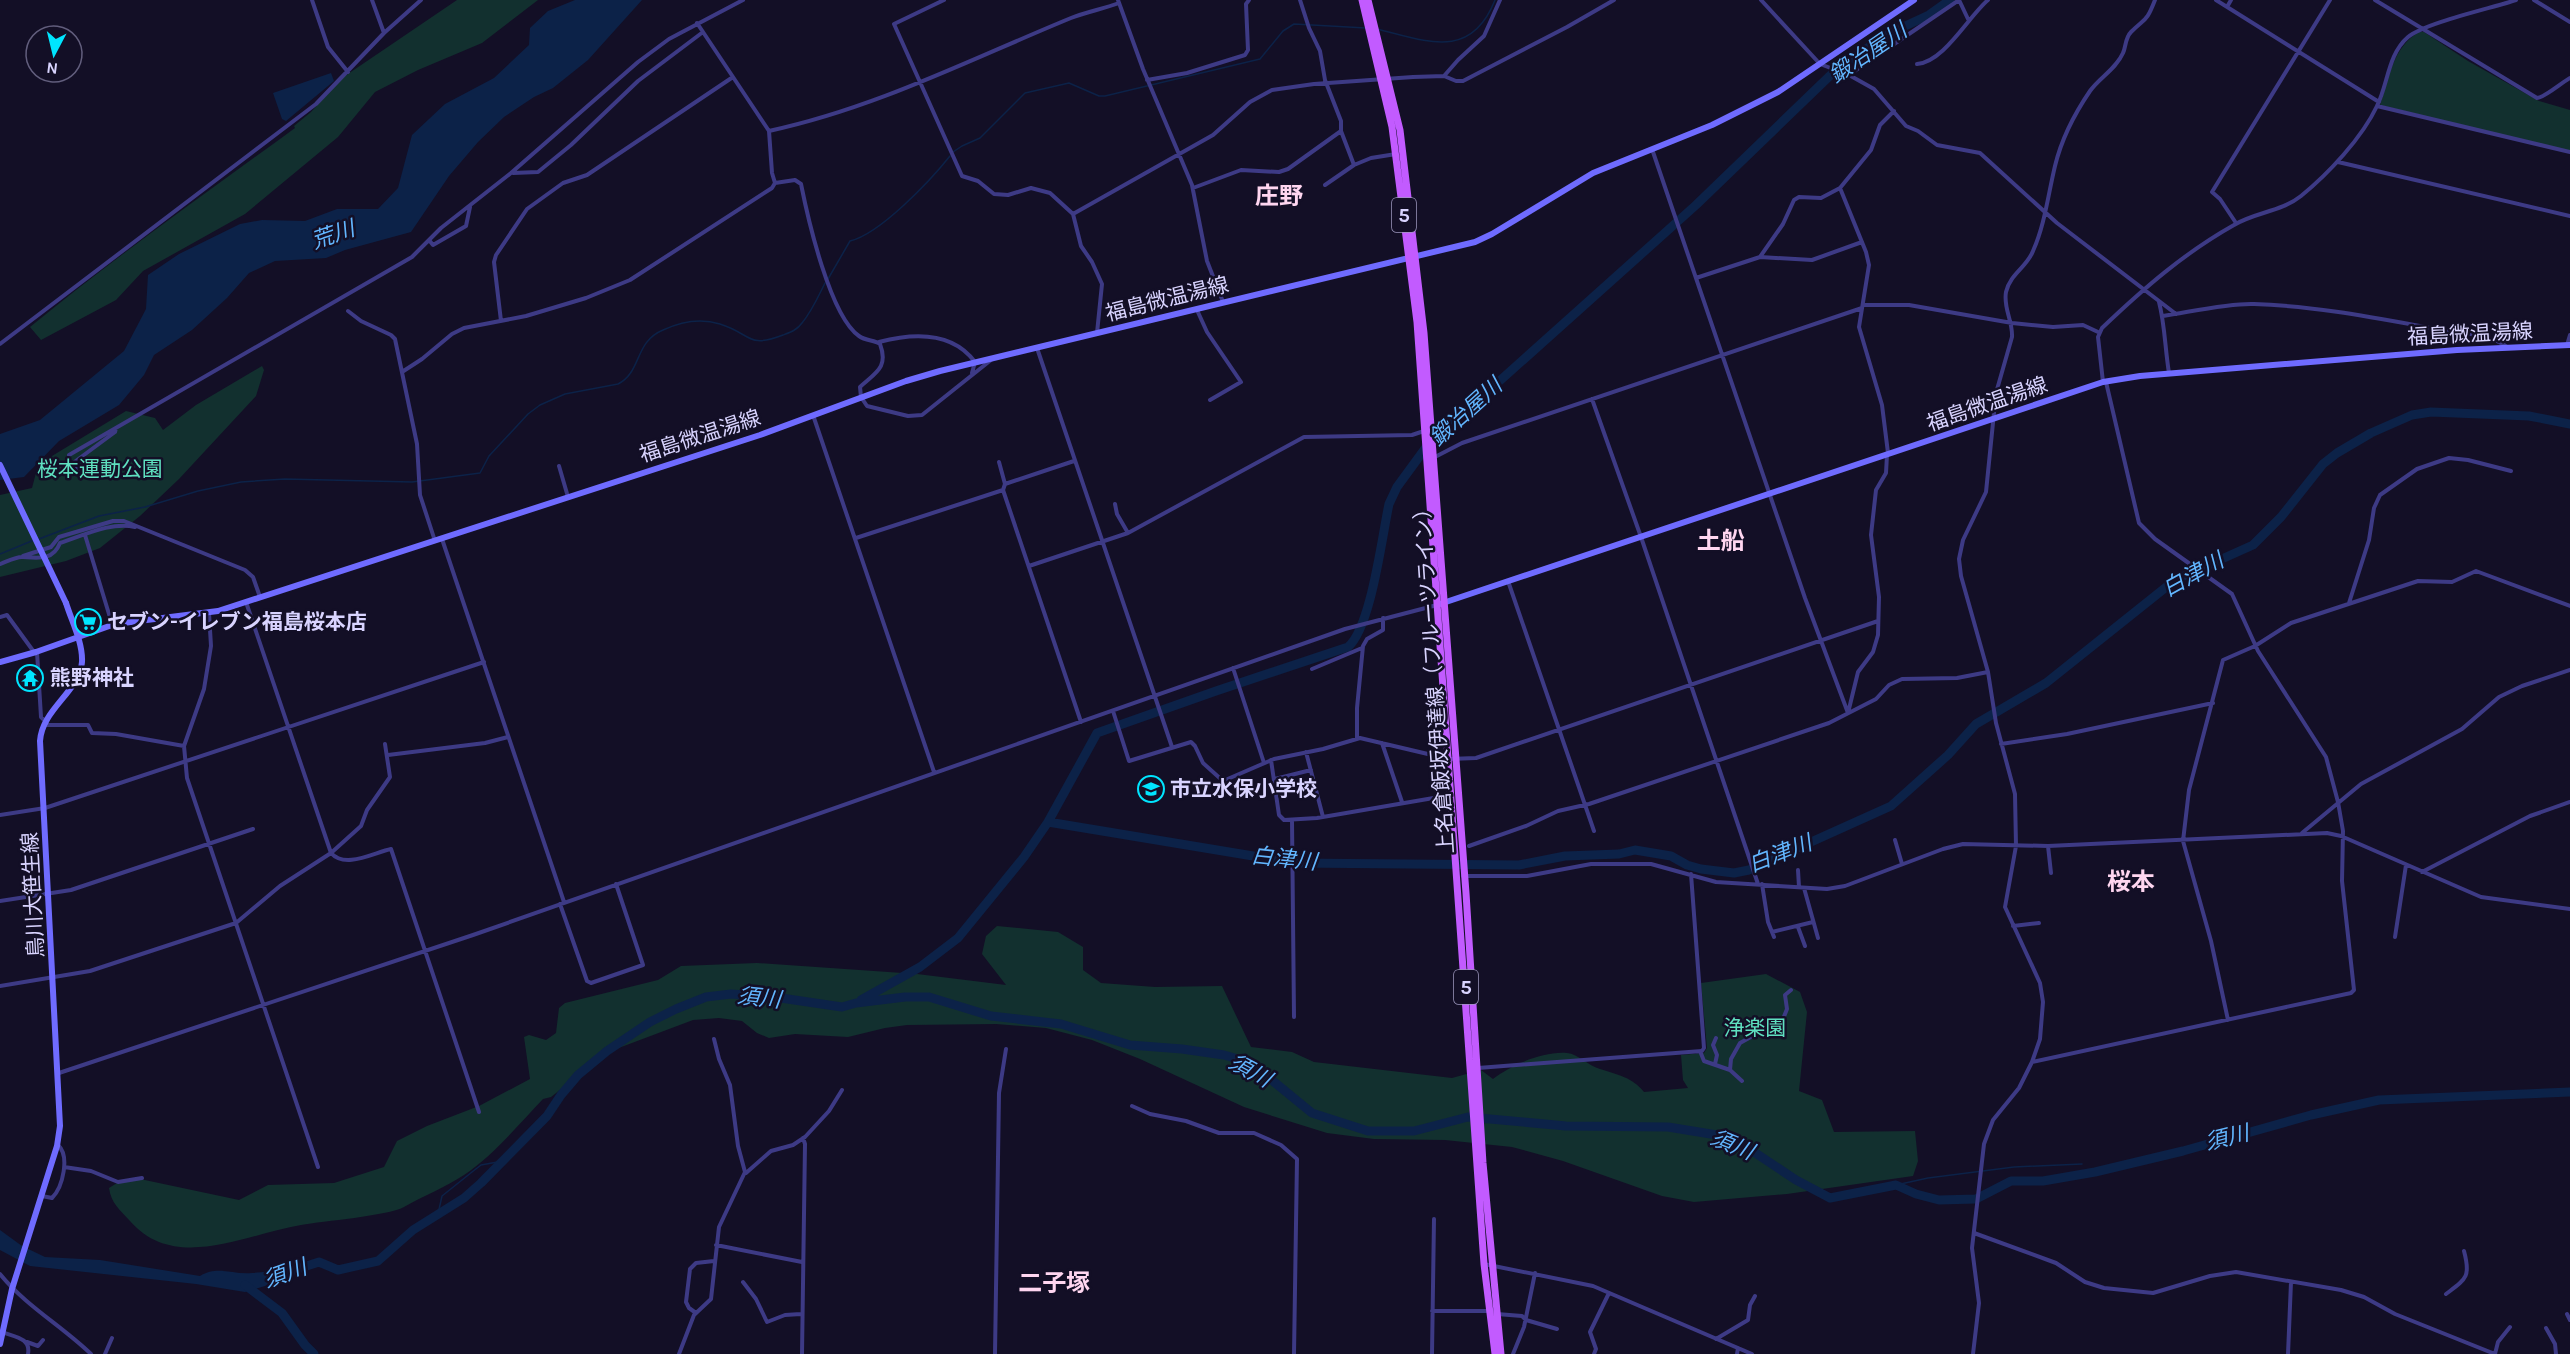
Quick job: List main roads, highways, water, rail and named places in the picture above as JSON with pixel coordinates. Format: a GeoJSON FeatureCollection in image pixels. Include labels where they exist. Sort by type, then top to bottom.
{"type":"FeatureCollection","features":[{"type":"Feature","properties":{"kind":"main road","name":"上名倉飯坂伊達線（フルーツライン）"},"geometry":{"type":"LineString","coordinates":[[1362,0],[1400,130],[1429,430],[1440,604],[1463,847],[1461,875],[1495,1354]]}},
{"type":"Feature","properties":{"kind":"main road","name":"上名倉飯坂伊達線（フルーツライン）"},"geometry":{"type":"LineString","coordinates":[[1368,0],[1385,80],[1412,257]]}},
{"type":"Feature","properties":{"kind":"main road","name":"福島微温湯線"},"geometry":{"type":"LineString","coordinates":[[0,662],[35,653],[112,625],[209,613],[246,602],[813,415],[906,381],[975,362],[1459,247],[1492,234],[1578,180],[1712,125],[1754,105],[1820,64],[1914,0]]}},
{"type":"Feature","properties":{"kind":"main road","name":"福島微温湯線"},"geometry":{"type":"LineString","coordinates":[[1440,604],[2104,382],[2169,374],[2417,353],[2569,345]]}},
{"type":"Feature","properties":{"kind":"main road","name":"鳥川大笹生線"},"geometry":{"type":"LineString","coordinates":[[0,465],[66,603],[82,660],[78,676],[45,723],[40,741],[59,1073],[58,1145],[17,1271],[0,1344]]}},
{"type":"Feature","properties":{"kind":"main road","name":"上名倉飯坂伊達線（フルーツライン）"},"geometry":{"type":"LineString","coordinates":[[1453,759],[1452,795],[1463,847]]}},
{"type":"Feature","properties":{"kind":"main road","name":"上名倉飯坂伊達線（フルーツライン）"},"geometry":{"type":"LineString","coordinates":[[1461,875],[1477,1068],[1477,1100]]}},
{"type":"Feature","properties":{"kind":"main road","name":"上名倉飯坂伊達線（フルーツライン）"},"geometry":{"type":"LineString","coordinates":[[1493,1313],[1501,1354]]}},
{"type":"Feature","properties":{"kind":"water","name":"荒川"},"geometry":{"type":"Polygon","coordinates":[[[575,0],[642,0],[588,60],[553,88],[534,97],[504,117],[478,142],[449,176],[411,232],[345,250],[326,258],[275,261],[249,273],[227,298],[192,330],[154,355],[144,375],[119,405],[59,441],[24,477],[0,480],[0,434],[40,420],[124,351],[146,309],[148,275],[179,254],[240,224],[262,220],[305,221],[337,209],[378,209],[398,188],[412,135],[445,104],[494,78],[529,45],[530,28],[548,11],[575,0]]]}},
{"type":"Feature","properties":{"kind":"water"},"geometry":{"type":"Polygon","coordinates":[[[331,73],[334,81],[286,121],[282,119],[273,93],[331,73]]]}},
{"type":"Feature","properties":{"kind":"water"},"geometry":{"type":"Polygon","coordinates":[[[0,1230],[22,1246],[45,1257],[100,1260],[200,1276],[213,1271],[245,1273],[296,1270],[282,1281],[245,1292],[196,1284],[30,1266],[0,1250],[0,1230]]]}},
{"type":"Feature","properties":{"kind":"waterway"},"geometry":{"type":"LineString","coordinates":[[1377,29],[1430,41],[1445,42],[1460,39],[1473,32],[1485,19],[1495,0]]}},
{"type":"Feature","properties":{"kind":"waterway","name":"鍛冶屋川"},"geometry":{"type":"LineString","coordinates":[[861,1000],[920,967],[958,938],[1024,857],[1048,822],[1097,733],[1348,647],[1356,637],[1369,602],[1389,504],[1397,487],[1427,446],[1696,205],[1839,67],[1890,33],[1929,15],[1950,0]]}},
{"type":"Feature","properties":{"kind":"waterway"},"geometry":{"type":"LineString","coordinates":[[953,152],[980,138],[1025,93],[1069,83],[1099,96],[1105,96],[1260,59],[1283,31],[1294,24],[1366,28]]}},
{"type":"Feature","properties":{"kind":"waterway"},"geometry":{"type":"LineString","coordinates":[[828,279],[850,241],[890,218],[950,156]]}},
{"type":"Feature","properties":{"kind":"waterway"},"geometry":{"type":"LineString","coordinates":[[39,539],[99,516],[145,507],[198,491],[241,482],[285,479],[412,482],[480,473],[489,456],[528,414],[540,405],[565,394],[618,384],[631,372],[647,342],[663,330],[683,323],[705,321],[720,324],[756,340],[771,339],[791,332],[800,325],[812,309],[825,283]]}},
{"type":"Feature","properties":{"kind":"waterway","name":"白津川"},"geometry":{"type":"LineString","coordinates":[[1048,822],[1295,863],[1519,865],[1565,856],[1619,854],[1635,850],[1671,856],[1687,865],[1701,869],[1734,873],[1749,870],[1891,806],[1948,755],[1976,724],[2046,683],[2175,580],[2253,545],[2281,517],[2323,464],[2371,433],[2412,415],[2431,412],[2529,416],[2570,424]]}},
{"type":"Feature","properties":{"kind":"waterway"},"geometry":{"type":"LineString","coordinates":[[0,554],[34,540]]}},
{"type":"Feature","properties":{"kind":"waterway","name":"須川"},"geometry":{"type":"LineString","coordinates":[[282,1274],[319,1262],[338,1270],[378,1261],[413,1230],[464,1198],[481,1183],[547,1116],[578,1075],[607,1051],[650,1022],[676,1009],[706,997],[731,994],[774,997],[842,1007],[905,997],[929,997],[991,1016],[1061,1024],[1130,1045],[1224,1055],[1238,1059],[1262,1072],[1312,1113],[1368,1131],[1414,1131],[1468,1117],[1566,1126],[1668,1127],[1717,1135],[1742,1144],[1796,1180],[1830,1198],[1896,1185],[1916,1194],[1939,1200],[1976,1199],[2011,1181],[2043,1181],[2095,1172],[2183,1151],[2311,1115],[2379,1100],[2570,1092]]}},
{"type":"Feature","properties":{"kind":"waterway"},"geometry":{"type":"LineString","coordinates":[[438,1214],[442,1196],[481,1165],[503,1161]]}},
{"type":"Feature","properties":{"kind":"waterway"},"geometry":{"type":"LineString","coordinates":[[1896,1185],[1928,1178],[2014,1167],[2082,1164]]}},
{"type":"Feature","properties":{"kind":"waterway"},"geometry":{"type":"LineString","coordinates":[[245,1285],[282,1313],[314,1354]]}},
{"type":"Feature","properties":{"kind":"place","name":"セブン-イレブン福島桜本店"},"geometry":{"type":"Point","coordinates":[88,622]}},
{"type":"Feature","properties":{"kind":"place","name":"熊野神社"},"geometry":{"type":"Point","coordinates":[30,678]}},
{"type":"Feature","properties":{"kind":"place","name":"市立水保小学校"},"geometry":{"type":"Point","coordinates":[1151,789]}},
{"type":"Feature","properties":{"kind":"district","name":"庄野"},"geometry":{"type":"Point","coordinates":[1279,196]}},
{"type":"Feature","properties":{"kind":"district","name":"土船"},"geometry":{"type":"Point","coordinates":[1721,541]}},
{"type":"Feature","properties":{"kind":"district","name":"桜本"},"geometry":{"type":"Point","coordinates":[2131,882]}},
{"type":"Feature","properties":{"kind":"district","name":"二子塚"},"geometry":{"type":"Point","coordinates":[1054,1283]}},
{"type":"Feature","properties":{"kind":"park label","name":"桜本運動公園"},"geometry":{"type":"Point","coordinates":[100,469]}},
{"type":"Feature","properties":{"kind":"park label","name":"浄楽園"},"geometry":{"type":"Point","coordinates":[1755,1028]}}]}
